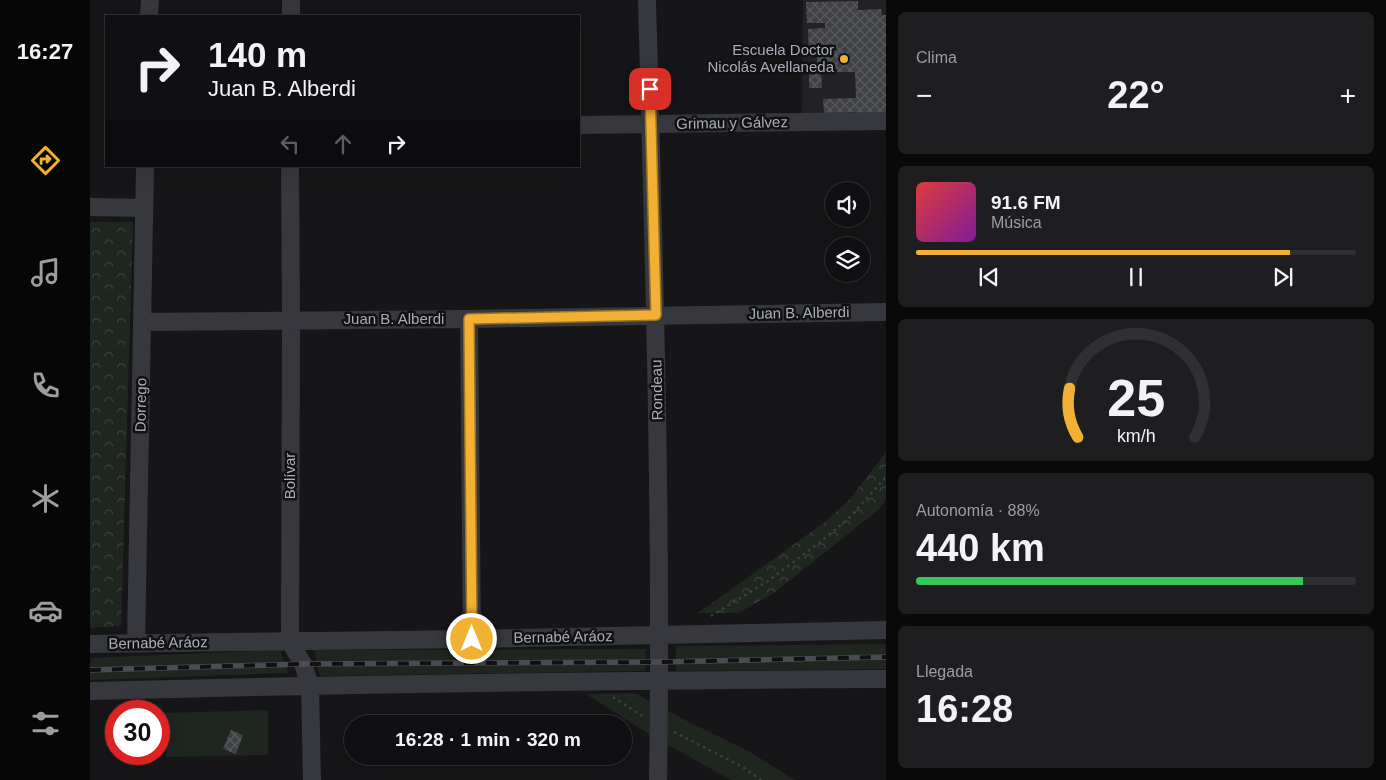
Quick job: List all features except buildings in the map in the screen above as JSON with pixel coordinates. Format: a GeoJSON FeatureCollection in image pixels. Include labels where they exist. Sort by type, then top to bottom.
{"type":"FeatureCollection","features":[{"type":"Feature","properties":{"kind":"street"},"geometry":{"type":"LineString","coordinates":[[149,15],[150,0]]}},
{"type":"Feature","properties":{"kind":"street"},"geometry":{"type":"LineString","coordinates":[[291,0],[291,15]]}},
{"type":"Feature","properties":{"kind":"street","name":"Rondeau"},"geometry":{"type":"LineString","coordinates":[[648,0],[656,315],[660,634],[658,780]]}},
{"type":"Feature","properties":{"kind":"street","name":"Grimau y Gálvez"},"geometry":{"type":"LineString","coordinates":[[580,125],[886,121]]}},
{"type":"Feature","properties":{"kind":"street","name":"Dorrego"},"geometry":{"type":"LineString","coordinates":[[136,643],[145,167]]}},
{"type":"Feature","properties":{"kind":"street","name":"Bolívar"},"geometry":{"type":"LineString","coordinates":[[290,167],[290,642]]}},
{"type":"Feature","properties":{"kind":"street"},"geometry":{"type":"LineString","coordinates":[[90,207],[144,208]]}},
{"type":"Feature","properties":{"kind":"street","name":"Juan B. Alberdi"},"geometry":{"type":"LineString","coordinates":[[143,322],[886,312]]}},
{"type":"Feature","properties":{"kind":"street"},"geometry":{"type":"LineString","coordinates":[[469,319],[472,639]]}},
{"type":"Feature","properties":{"kind":"street","name":"Bernabé Aráoz"},"geometry":{"type":"LineString","coordinates":[[90,644],[472,639],[886,630]]}},
{"type":"Feature","properties":{"kind":"street"},"geometry":{"type":"LineString","coordinates":[[290,642],[303,664],[310,685],[312,780]]}},
{"type":"Feature","properties":{"kind":"street"},"geometry":{"type":"LineString","coordinates":[[90,691],[310,685],[886,679]]}},
{"type":"Feature","properties":{"kind":"path"},"geometry":{"type":"LineString","coordinates":[[704,618],[714,616],[768,581],[820,543],[848,519],[886,477]]}},
{"type":"Feature","properties":{"kind":"path"},"geometry":{"type":"LineString","coordinates":[[604,681],[614,698],[659,726],[708,748],[741,766],[761,780]]}},
{"type":"Feature","properties":{"kind":"shaded area","name":"Escuela Doctor Nicolás Avellaneda"},"geometry":{"type":"Polygon","coordinates":[[[803,0],[886,0],[886,118],[802,120],[803,0]]]}},
{"type":"Feature","properties":{"kind":"green space"},"geometry":{"type":"Polygon","coordinates":[[[90,222],[133,222],[121,626],[90,628],[90,222]]]}},
{"type":"Feature","properties":{"kind":"green space"},"geometry":{"type":"Polygon","coordinates":[[[886,452],[886,500],[878,510],[774,593],[738,613],[698,613],[825,522],[850,499],[886,452]]]}},
{"type":"Feature","properties":{"kind":"green space"},"geometry":{"type":"Polygon","coordinates":[[[886,644],[886,669],[676,671],[676,646],[886,644]]]}},
{"type":"Feature","properties":{"kind":"green space"},"geometry":{"type":"Polygon","coordinates":[[[646,649],[645,671],[320,676],[314,650],[646,649]]]}},
{"type":"Feature","properties":{"kind":"green space"},"geometry":{"type":"Polygon","coordinates":[[[280,650],[288,673],[90,680],[90,658],[280,650]]]}},
{"type":"Feature","properties":{"kind":"green space"},"geometry":{"type":"Polygon","coordinates":[[[635,693],[750,752],[795,780],[731,780],[632,723],[632,715],[619,715],[586,694],[635,693]]]}},
{"type":"Feature","properties":{"kind":"green space"},"geometry":{"type":"Polygon","coordinates":[[[268,710],[268,755],[170,757],[170,713],[268,710]]]}},
{"type":"Feature","properties":{"kind":"railway"},"geometry":{"type":"LineString","coordinates":[[90,670],[303,664],[659,662],[886,657]]}},
{"type":"Feature","properties":{"kind":"place","name":"Escuela Doctor Nicolás Avellaneda"},"geometry":{"type":"Point","coordinates":[844,59]}},
{"type":"Feature","properties":{"kind":"route"},"geometry":{"type":"LineString","coordinates":[[472,639],[469,319],[656,315],[650,89]]}}]}
